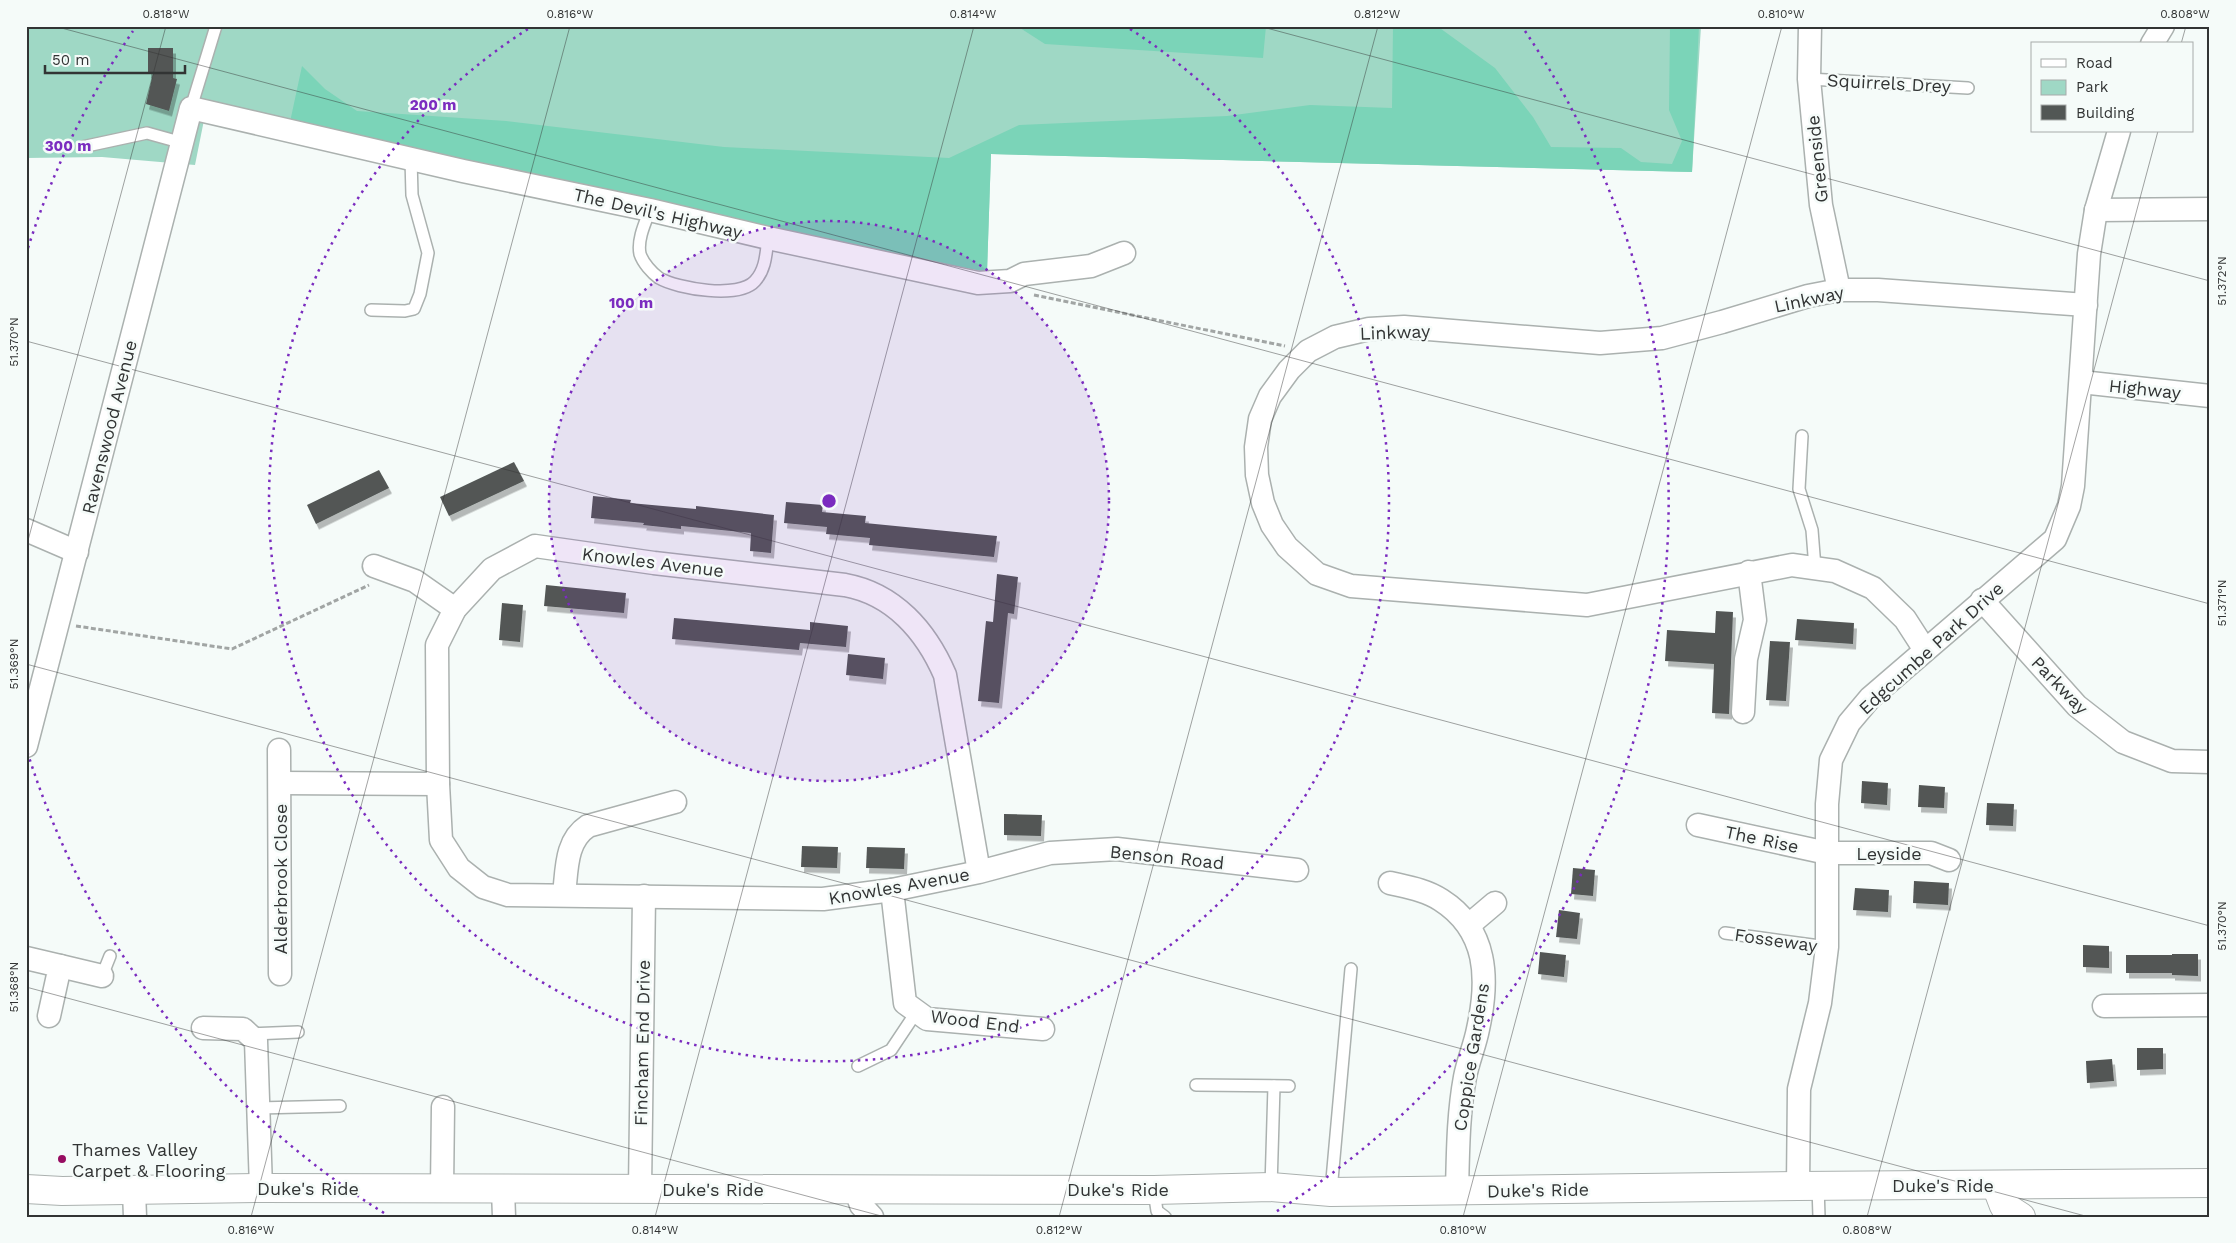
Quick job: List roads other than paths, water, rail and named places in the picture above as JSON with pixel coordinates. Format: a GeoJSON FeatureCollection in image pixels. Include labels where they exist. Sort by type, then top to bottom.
{"type":"FeatureCollection","features":[{"type":"Feature","properties":{"kind":"main road","name":"Duke's Ride"},"geometry":{"type":"LineString","coordinates":[[26,1189],[62,1191],[135,1204],[261,1188],[1154,1190],[1271,1187],[1331,1192],[2210,1183]]}},
{"type":"Feature","properties":{"kind":"main road"},"geometry":{"type":"LineString","coordinates":[[1996,1185],[2004,1206],[2021,1217]]}},
{"type":"Feature","properties":{"kind":"street","name":"Greenside"},"geometry":{"type":"LineString","coordinates":[[1810,26],[1809,79],[1821,205],[1839,290]]}},
{"type":"Feature","properties":{"kind":"street"},"geometry":{"type":"LineString","coordinates":[[2153,42],[2163,26]]}},
{"type":"Feature","properties":{"kind":"street","name":"Ravenswood Avenue"},"geometry":{"type":"LineString","coordinates":[[26,746],[192,108]]}},
{"type":"Feature","properties":{"kind":"street","name":"The Devil's Highway"},"geometry":{"type":"LineString","coordinates":[[192,108],[411,159],[978,283],[1010,281],[1024,274],[1091,266],[1124,253]]}},
{"type":"Feature","properties":{"kind":"street","name":"Edgcumbe Park Drive"},"geometry":{"type":"LineString","coordinates":[[1808,1186],[1799,1089],[1820,1003],[1827,948],[1827,804],[1831,760],[1849,723],[1870,698],[2055,539],[2062,527],[2069,506],[2072,486],[2089,254],[2096,210],[2119,132]]}},
{"type":"Feature","properties":{"kind":"street"},"geometry":{"type":"LineString","coordinates":[[2096,210],[2210,209]]}},
{"type":"Feature","properties":{"kind":"street","name":"Linkway"},"geometry":{"type":"LineString","coordinates":[[1925,650],[1905,619],[1873,588],[1835,571],[1792,565],[1587,605],[1351,586],[1318,574],[1287,547],[1272,525],[1263,503],[1257,475],[1256,447],[1260,419],[1270,396],[1289,370],[1308,351],[1335,337],[1369,330],[1404,327],[1600,343],[1662,338],[1808,296],[1839,290],[1878,290],[2086,305]]}},
{"type":"Feature","properties":{"kind":"street","name":"Highway"},"geometry":{"type":"LineString","coordinates":[[2081,382],[2210,396]]}},
{"type":"Feature","properties":{"kind":"street"},"geometry":{"type":"LineString","coordinates":[[26,530],[77,552]]}},
{"type":"Feature","properties":{"kind":"street","name":"Knowles Avenue"},"geometry":{"type":"LineString","coordinates":[[535,546],[654,563],[844,585],[866,590],[887,601],[906,616],[921,632],[935,653],[944,675],[979,872],[892,890],[823,899],[508,895],[483,887],[459,868],[441,840],[438,784],[437,645],[455,609],[492,569],[535,546]]}},
{"type":"Feature","properties":{"kind":"street"},"geometry":{"type":"LineString","coordinates":[[374,566],[415,581],[455,609]]}},
{"type":"Feature","properties":{"kind":"street"},"geometry":{"type":"LineString","coordinates":[[1743,712],[1746,659],[1755,620],[1749,572]]}},
{"type":"Feature","properties":{"kind":"street","name":"Parkway"},"geometry":{"type":"LineString","coordinates":[[1982,600],[2077,706],[2123,742],[2172,762],[2210,762]]}},
{"type":"Feature","properties":{"kind":"street","name":"Alderbrook Close"},"geometry":{"type":"LineString","coordinates":[[279,750],[280,974]]}},
{"type":"Feature","properties":{"kind":"street","name":"Alderbrook Close"},"geometry":{"type":"LineString","coordinates":[[280,783],[438,784]]}},
{"type":"Feature","properties":{"kind":"street"},"geometry":{"type":"LineString","coordinates":[[564,895],[570,848],[581,830],[588,826],[675,802]]}},
{"type":"Feature","properties":{"kind":"street","name":"The Rise"},"geometry":{"type":"LineString","coordinates":[[1698,825],[1827,853]]}},
{"type":"Feature","properties":{"kind":"street","name":"Benson Road"},"geometry":{"type":"LineString","coordinates":[[979,872],[1050,853],[1118,849],[1297,870]]}},
{"type":"Feature","properties":{"kind":"street","name":"Leyside"},"geometry":{"type":"LineString","coordinates":[[1827,853],[1931,853],[1949,860]]}},
{"type":"Feature","properties":{"kind":"street","name":"Coppice Gardens"},"geometry":{"type":"LineString","coordinates":[[1390,883],[1425,892],[1440,899],[1469,925],[1480,946],[1484,987],[1478,1029],[1465,1075],[1458,1128],[1457,1191]]}},
{"type":"Feature","properties":{"kind":"street","name":"Wood End"},"geometry":{"type":"LineString","coordinates":[[892,890],[905,1002],[927,1019],[1043,1029]]}},
{"type":"Feature","properties":{"kind":"street","name":"Fincham End Drive"},"geometry":{"type":"LineString","coordinates":[[640,1189],[644,896]]}},
{"type":"Feature","properties":{"kind":"street"},"geometry":{"type":"LineString","coordinates":[[1469,925],[1495,903]]}},
{"type":"Feature","properties":{"kind":"street"},"geometry":{"type":"LineString","coordinates":[[26,958],[60,966],[106,966]]}},
{"type":"Feature","properties":{"kind":"street"},"geometry":{"type":"LineString","coordinates":[[49,1016],[60,966]]}},
{"type":"Feature","properties":{"kind":"street"},"geometry":{"type":"LineString","coordinates":[[2104,1006],[2210,1005]]}},
{"type":"Feature","properties":{"kind":"street"},"geometry":{"type":"LineString","coordinates":[[203,1028],[242,1028],[256,1041],[261,1188]]}},
{"type":"Feature","properties":{"kind":"street"},"geometry":{"type":"LineString","coordinates":[[442,1189],[443,1107]]}},
{"type":"Feature","properties":{"kind":"street"},"geometry":{"type":"LineString","coordinates":[[855,1188],[861,1205],[872,1217]]}},
{"type":"Feature","properties":{"kind":"street"},"geometry":{"type":"LineString","coordinates":[[503,1190],[504,1217]]}},
{"type":"Feature","properties":{"kind":"lane"},"geometry":{"type":"LineString","coordinates":[[192,108],[216,26]]}},
{"type":"Feature","properties":{"kind":"lane","name":"Squirrels Drey"},"geometry":{"type":"LineString","coordinates":[[1809,79],[1968,88]]}},
{"type":"Feature","properties":{"kind":"lane"},"geometry":{"type":"LineString","coordinates":[[82,147],[147,133],[183,142]]}},
{"type":"Feature","properties":{"kind":"lane"},"geometry":{"type":"LineString","coordinates":[[371,310],[405,311],[414,309],[420,294],[428,253],[412,195],[411,159]]}},
{"type":"Feature","properties":{"kind":"lane"},"geometry":{"type":"LineString","coordinates":[[650,210],[642,233],[640,255],[647,267],[659,278],[675,284],[705,290],[739,289],[754,283],[764,270],[768,238]]}},
{"type":"Feature","properties":{"kind":"lane"},"geometry":{"type":"LineString","coordinates":[[1802,436],[1799,489],[1812,530],[1815,568]]}},
{"type":"Feature","properties":{"kind":"lane","name":"Fosseway"},"geometry":{"type":"LineString","coordinates":[[1726,932],[1827,948]]}},
{"type":"Feature","properties":{"kind":"lane"},"geometry":{"type":"LineString","coordinates":[[1331,1192],[1351,969]]}},
{"type":"Feature","properties":{"kind":"lane"},"geometry":{"type":"LineString","coordinates":[[858,1066],[891,1050],[917,1011]]}},
{"type":"Feature","properties":{"kind":"lane"},"geometry":{"type":"LineString","coordinates":[[249,1034],[298,1032]]}},
{"type":"Feature","properties":{"kind":"lane"},"geometry":{"type":"LineString","coordinates":[[1196,1085],[1289,1086]]}},
{"type":"Feature","properties":{"kind":"lane"},"geometry":{"type":"LineString","coordinates":[[1271,1187],[1274,1086]]}},
{"type":"Feature","properties":{"kind":"lane"},"geometry":{"type":"LineString","coordinates":[[258,1108],[340,1106]]}},
{"type":"Feature","properties":{"kind":"lane"},"geometry":{"type":"LineString","coordinates":[[1808,1186],[1819,1217]]}},
{"type":"Feature","properties":{"kind":"lane"},"geometry":{"type":"LineString","coordinates":[[1154,1190],[1157,1211],[1165,1217]]}},
{"type":"Feature","properties":{"kind":"place","name":"Thames Valley Carpet & Flooring"},"geometry":{"type":"Point","coordinates":[62,1159]}}]}
